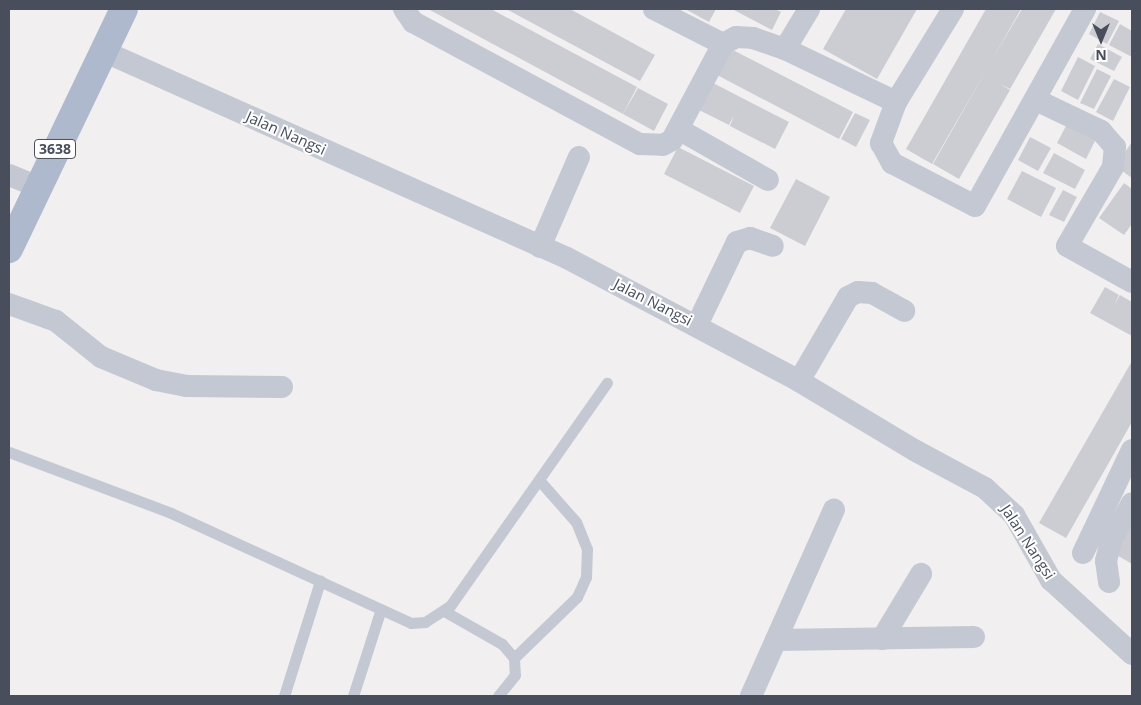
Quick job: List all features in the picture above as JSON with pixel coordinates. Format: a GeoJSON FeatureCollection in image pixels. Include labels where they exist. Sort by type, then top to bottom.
{"type":"FeatureCollection","features":[{"type":"Feature","properties":{"kind":"main road","name":"3638"},"geometry":{"type":"LineString","coordinates":[[9,249],[36,186],[124,9]]}},
{"type":"Feature","properties":{"kind":"street"},"geometry":{"type":"LineString","coordinates":[[404,9],[413,22],[640,144],[663,145],[680,130],[723,44],[743,36],[785,49],[896,102]]}},
{"type":"Feature","properties":{"kind":"street"},"geometry":{"type":"LineString","coordinates":[[654,9],[723,44]]}},
{"type":"Feature","properties":{"kind":"street"},"geometry":{"type":"LineString","coordinates":[[785,49],[809,9]]}},
{"type":"Feature","properties":{"kind":"street"},"geometry":{"type":"LineString","coordinates":[[953,9],[896,102],[881,143],[892,163],[975,206],[1036,100],[1085,9]]}},
{"type":"Feature","properties":{"kind":"street","name":"Jalan Nangsi"},"geometry":{"type":"LineString","coordinates":[[103,51],[567,258],[697,325],[799,381],[1003,502],[1014,515],[1051,580],[1132,654]]}},
{"type":"Feature","properties":{"kind":"street"},"geometry":{"type":"LineString","coordinates":[[1036,100],[1101,131],[1115,147],[1113,167],[1067,246],[1132,282]]}},
{"type":"Feature","properties":{"kind":"street"},"geometry":{"type":"LineString","coordinates":[[680,130],[768,180]]}},
{"type":"Feature","properties":{"kind":"street"},"geometry":{"type":"LineString","coordinates":[[540,247],[579,157]]}},
{"type":"Feature","properties":{"kind":"street"},"geometry":{"type":"LineString","coordinates":[[9,175],[36,186]]}},
{"type":"Feature","properties":{"kind":"street"},"geometry":{"type":"LineString","coordinates":[[697,325],[737,242],[750,238],[773,246]]}},
{"type":"Feature","properties":{"kind":"street"},"geometry":{"type":"LineString","coordinates":[[799,381],[848,297],[858,292],[872,293],[904,311]]}},
{"type":"Feature","properties":{"kind":"street"},"geometry":{"type":"LineString","coordinates":[[9,304],[56,321],[101,358],[156,380],[187,386],[282,387]]}},
{"type":"Feature","properties":{"kind":"street"},"geometry":{"type":"LineString","coordinates":[[1084,553],[1132,450]]}},
{"type":"Feature","properties":{"kind":"street"},"geometry":{"type":"LineString","coordinates":[[1109,582],[1106,561],[1111,541],[1132,503]]}},
{"type":"Feature","properties":{"kind":"street"},"geometry":{"type":"LineString","coordinates":[[751,696],[834,510]]}},
{"type":"Feature","properties":{"kind":"street"},"geometry":{"type":"LineString","coordinates":[[882,638],[921,574]]}},
{"type":"Feature","properties":{"kind":"street"},"geometry":{"type":"LineString","coordinates":[[776,640],[974,637]]}},
{"type":"Feature","properties":{"kind":"lane"},"geometry":{"type":"LineString","coordinates":[[9,452],[170,513],[411,623],[425,622],[444,611],[607,383]]}},
{"type":"Feature","properties":{"kind":"lane"},"geometry":{"type":"LineString","coordinates":[[514,658],[577,597],[586,577],[587,549],[576,522],[539,480]]}},
{"type":"Feature","properties":{"kind":"lane"},"geometry":{"type":"LineString","coordinates":[[284,696],[320,581]]}},
{"type":"Feature","properties":{"kind":"lane"},"geometry":{"type":"LineString","coordinates":[[353,696],[381,609]]}},
{"type":"Feature","properties":{"kind":"lane"},"geometry":{"type":"LineString","coordinates":[[444,611],[502,644],[514,658],[515,675],[498,696]]}},
{"type":"Feature","properties":{"kind":"building"},"geometry":{"type":"Polygon","coordinates":[[[428,9],[491,9],[637,87],[623,114],[428,9]]]}},
{"type":"Feature","properties":{"kind":"building"},"geometry":{"type":"Polygon","coordinates":[[[506,9],[570,9],[655,55],[640,81],[506,9]]]}},
{"type":"Feature","properties":{"kind":"building"},"geometry":{"type":"Polygon","coordinates":[[[685,9],[716,9],[709,22],[685,9]]]}},
{"type":"Feature","properties":{"kind":"building"},"geometry":{"type":"Polygon","coordinates":[[[732,9],[775,9],[781,12],[772,30],[732,9]]]}},
{"type":"Feature","properties":{"kind":"building"},"geometry":{"type":"Polygon","coordinates":[[[846,9],[917,9],[877,79],[823,49],[846,9]]]}},
{"type":"Feature","properties":{"kind":"building"},"geometry":{"type":"Polygon","coordinates":[[[986,9],[1021,9],[992,60],[1022,9],[1056,9],[1010,89],[1000,84],[1010,90],[959,179],[933,164],[988,67],[932,164],[906,149],[986,9]]]}},
{"type":"Feature","properties":{"kind":"building"},"geometry":{"type":"Polygon","coordinates":[[[1100,12],[1119,21],[1107,44],[1089,34],[1100,12]]]}},
{"type":"Feature","properties":{"kind":"building"},"geometry":{"type":"Polygon","coordinates":[[[1120,24],[1132,31],[1132,57],[1109,45],[1120,24]]]}},
{"type":"Feature","properties":{"kind":"building"},"geometry":{"type":"Polygon","coordinates":[[[1098,44],[1122,57],[1114,71],[1090,59],[1098,44]]]}},
{"type":"Feature","properties":{"kind":"building"},"geometry":{"type":"Polygon","coordinates":[[[731,49],[853,112],[839,139],[717,75],[731,49]]]}},
{"type":"Feature","properties":{"kind":"building"},"geometry":{"type":"Polygon","coordinates":[[[1078,57],[1095,66],[1078,100],[1061,91],[1078,57]]]}},
{"type":"Feature","properties":{"kind":"building"},"geometry":{"type":"Polygon","coordinates":[[[1097,69],[1111,76],[1094,109],[1080,103],[1097,69]]]}},
{"type":"Feature","properties":{"kind":"building"},"geometry":{"type":"Polygon","coordinates":[[[1114,79],[1130,87],[1113,121],[1096,112],[1114,79]]]}},
{"type":"Feature","properties":{"kind":"building"},"geometry":{"type":"Polygon","coordinates":[[[713,83],[789,122],[775,149],[730,126],[734,115],[729,125],[699,110],[713,83]]]}},
{"type":"Feature","properties":{"kind":"building"},"geometry":{"type":"Polygon","coordinates":[[[638,88],[668,104],[654,131],[623,114],[638,88]]]}},
{"type":"Feature","properties":{"kind":"building"},"geometry":{"type":"Polygon","coordinates":[[[855,113],[870,120],[856,147],[841,139],[855,113]]]}},
{"type":"Feature","properties":{"kind":"building"},"geometry":{"type":"Polygon","coordinates":[[[1067,124],[1096,139],[1086,159],[1057,143],[1067,124]]]}},
{"type":"Feature","properties":{"kind":"building"},"geometry":{"type":"Polygon","coordinates":[[[1030,137],[1051,148],[1038,171],[1018,160],[1030,137]]]}},
{"type":"Feature","properties":{"kind":"building"},"geometry":{"type":"Polygon","coordinates":[[[1132,142],[1132,178],[1115,166],[1132,142]]]}},
{"type":"Feature","properties":{"kind":"building"},"geometry":{"type":"Polygon","coordinates":[[[678,147],[754,186],[740,213],[664,174],[678,147]]]}},
{"type":"Feature","properties":{"kind":"building"},"geometry":{"type":"Polygon","coordinates":[[[1054,153],[1085,170],[1075,189],[1043,173],[1054,153]]]}},
{"type":"Feature","properties":{"kind":"building"},"geometry":{"type":"Polygon","coordinates":[[[1022,171],[1056,188],[1041,217],[1007,199],[1022,171]]]}},
{"type":"Feature","properties":{"kind":"building"},"geometry":{"type":"Polygon","coordinates":[[[796,179],[830,197],[805,246],[770,228],[796,179]]]}},
{"type":"Feature","properties":{"kind":"building"},"geometry":{"type":"Polygon","coordinates":[[[1124,183],[1132,189],[1132,224],[1124,235],[1099,218],[1124,183]]]}},
{"type":"Feature","properties":{"kind":"building"},"geometry":{"type":"Polygon","coordinates":[[[1063,190],[1077,197],[1064,222],[1049,215],[1063,190]]]}},
{"type":"Feature","properties":{"kind":"building"},"geometry":{"type":"Polygon","coordinates":[[[1105,287],[1119,295],[1114,305],[1120,295],[1132,302],[1132,336],[1090,313],[1105,287]]]}},
{"type":"Feature","properties":{"kind":"building"},"geometry":{"type":"Polygon","coordinates":[[[1132,361],[1132,422],[1066,538],[1039,523],[1132,361]]]}},
{"type":"Feature","properties":{"kind":"building"},"geometry":{"type":"Polygon","coordinates":[[[1132,524],[1132,564],[1115,554],[1132,524]]]}}]}
